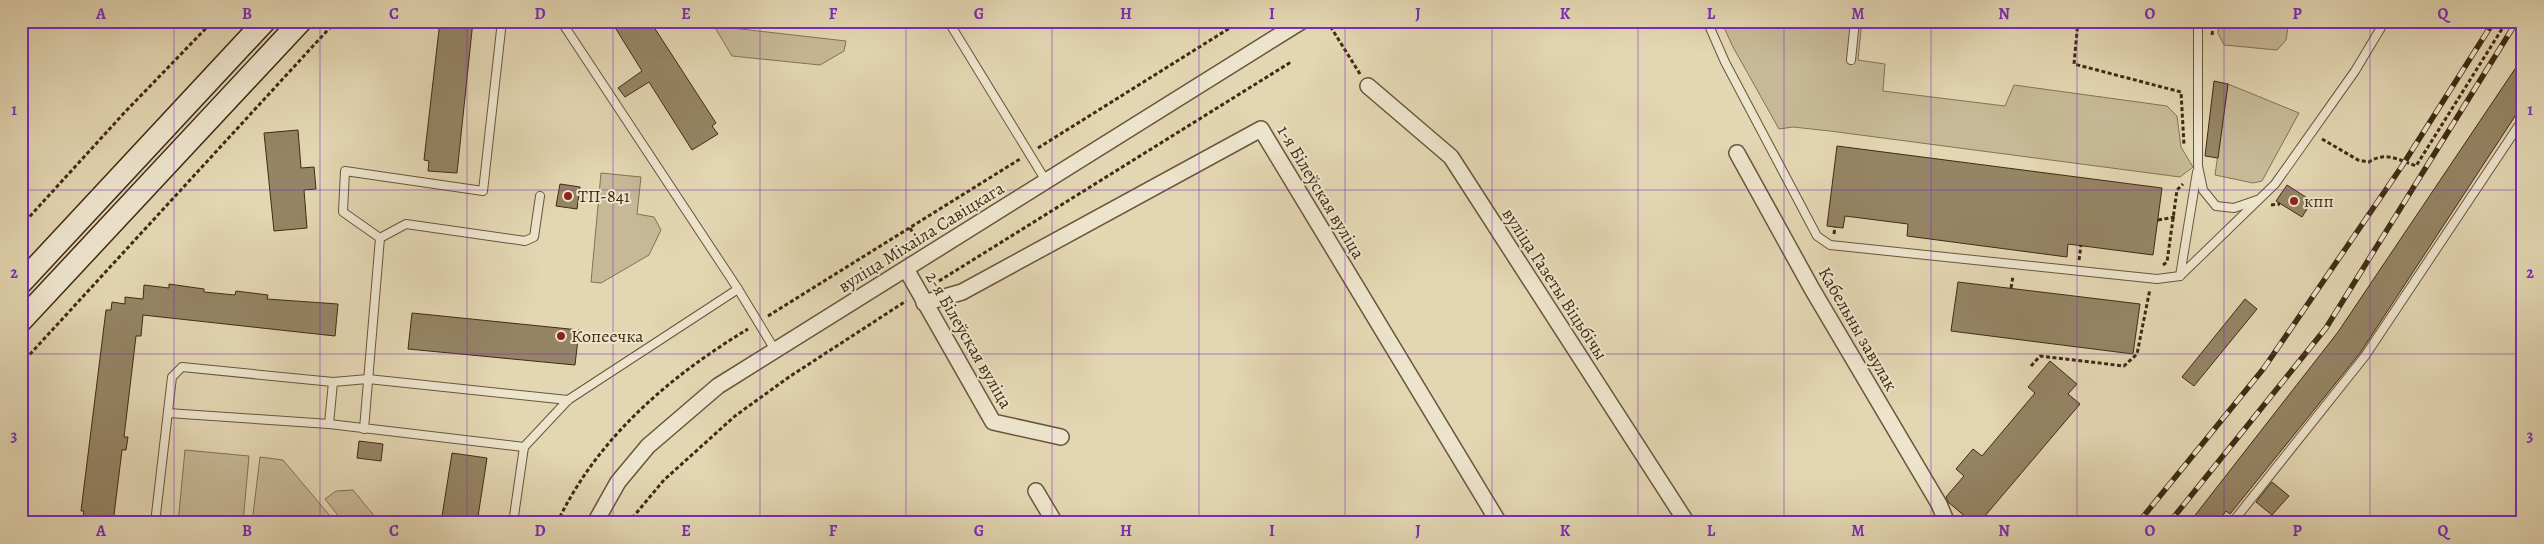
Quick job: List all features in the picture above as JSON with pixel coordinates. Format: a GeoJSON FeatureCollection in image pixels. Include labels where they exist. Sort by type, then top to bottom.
{"type":"FeatureCollection","features":[{"type":"Feature","properties":{"kind":"main road"},"geometry":{"type":"LineString","coordinates":[[21,283],[265,21]]}},
{"type":"Feature","properties":{"kind":"main road"},"geometry":{"type":"LineString","coordinates":[[21,321],[301,21]]}},
{"type":"Feature","properties":{"kind":"street","name":"вуліца Міхаіла Савіцкага"},"geometry":{"type":"LineString","coordinates":[[595,523],[618,482],[648,446],[718,386],[1302,21]]}},
{"type":"Feature","properties":{"kind":"street","name":"вуліца Газеты Віцьбічы"},"geometry":{"type":"LineString","coordinates":[[1368,86],[1452,158],[1686,523]]}},
{"type":"Feature","properties":{"kind":"street","name":"1-я Білеўская вуліца"},"geometry":{"type":"LineString","coordinates":[[924,303],[962,292],[1261,129],[1499,523]]}},
{"type":"Feature","properties":{"kind":"street","name":"Кабельны завулак"},"geometry":{"type":"LineString","coordinates":[[1737,153],[1812,289],[1939,504],[1947,523]]}},
{"type":"Feature","properties":{"kind":"street","name":"2-я Білеўская вуліца"},"geometry":{"type":"LineString","coordinates":[[906,269],[993,422],[1061,437]]}},
{"type":"Feature","properties":{"kind":"street"},"geometry":{"type":"LineString","coordinates":[[1036,492],[1055,523]]}},
{"type":"Feature","properties":{"kind":"lane"},"geometry":{"type":"LineString","coordinates":[[380,238],[343,212],[344,171],[483,191],[502,21]]}},
{"type":"Feature","properties":{"kind":"lane"},"geometry":{"type":"LineString","coordinates":[[561,21],[738,289],[775,350]]}},
{"type":"Feature","properties":{"kind":"lane"},"geometry":{"type":"LineString","coordinates":[[951,21],[1046,181]]}},
{"type":"Feature","properties":{"kind":"lane"},"geometry":{"type":"LineString","coordinates":[[1708,21],[1725,62],[1817,236],[1830,245],[2152,278],[2180,276],[2284,174],[2355,71],[2386,21]]}},
{"type":"Feature","properties":{"kind":"lane"},"geometry":{"type":"LineString","coordinates":[[1851,60],[1856,21]]}},
{"type":"Feature","properties":{"kind":"lane"},"geometry":{"type":"LineString","coordinates":[[2180,276],[2198,166],[2198,21]]}},
{"type":"Feature","properties":{"kind":"lane"},"geometry":{"type":"LineString","coordinates":[[2232,523],[2365,356],[2523,119]]}},
{"type":"Feature","properties":{"kind":"lane"},"geometry":{"type":"LineString","coordinates":[[2198,166],[2203,190],[2216,206],[2234,208],[2259,199]]}},
{"type":"Feature","properties":{"kind":"lane"},"geometry":{"type":"LineString","coordinates":[[380,238],[406,224],[525,240],[534,237],[540,196]]}},
{"type":"Feature","properties":{"kind":"lane"},"geometry":{"type":"LineString","coordinates":[[364,429],[380,238]]}},
{"type":"Feature","properties":{"kind":"lane"},"geometry":{"type":"LineString","coordinates":[[513,523],[524,447],[568,400],[738,289]]}},
{"type":"Feature","properties":{"kind":"lane"},"geometry":{"type":"LineString","coordinates":[[155,523],[172,377],[182,367],[333,382],[368,379],[568,400]]}},
{"type":"Feature","properties":{"kind":"lane"},"geometry":{"type":"LineString","coordinates":[[329,424],[333,382]]}},
{"type":"Feature","properties":{"kind":"lane"},"geometry":{"type":"LineString","coordinates":[[168,413],[329,424],[524,447]]}},
{"type":"Feature","properties":{"kind":"path"},"geometry":{"type":"LineString","coordinates":[[21,226],[124,112],[213,21]]}},
{"type":"Feature","properties":{"kind":"path"},"geometry":{"type":"LineString","coordinates":[[21,364],[336,21]]}},
{"type":"Feature","properties":{"kind":"path"},"geometry":{"type":"LineString","coordinates":[[557,523],[573,493],[634,414],[680,375],[717,348],[1241,21]]}},
{"type":"Feature","properties":{"kind":"path"},"geometry":{"type":"LineString","coordinates":[[1327,21],[1368,86]]}},
{"type":"Feature","properties":{"kind":"path"},"geometry":{"type":"LineString","coordinates":[[2078,21],[2074,64],[2181,92],[2184,146],[2188,153]]}},
{"type":"Feature","properties":{"kind":"path"},"geometry":{"type":"LineString","coordinates":[[2312,134],[2358,160],[2369,162],[2376,157],[2391,156],[2416,166],[2507,21]]}},
{"type":"Feature","properties":{"kind":"path"},"geometry":{"type":"LineString","coordinates":[[2031,366],[2040,356],[2124,366],[2137,354],[2153,272],[2167,262],[2177,190],[2188,179]]}},
{"type":"Feature","properties":{"kind":"path"},"geometry":{"type":"LineString","coordinates":[[1825,234],[1844,236]]}},
{"type":"Feature","properties":{"kind":"shaded area"},"geometry":{"type":"Polygon","coordinates":[[[1721,21],[1862,21],[1858,60],[1885,64],[1883,91],[2005,106],[2014,85],[2167,106],[2177,116],[2181,147],[2193,167],[2180,177],[1830,131],[1793,127],[1779,129],[1733,47],[1721,21]]]}},
{"type":"Feature","properties":{"kind":"shaded area"},"geometry":{"type":"Polygon","coordinates":[[[2219,21],[2289,21],[2286,40],[2277,50],[2224,45],[2218,33],[2219,21]]]}},
{"type":"Feature","properties":{"kind":"shaded area"},"geometry":{"type":"Polygon","coordinates":[[[714,26],[846,41],[844,51],[820,65],[732,56],[714,26]]]}},
{"type":"Feature","properties":{"kind":"shaded area"},"geometry":{"type":"Polygon","coordinates":[[[2228,84],[2299,113],[2262,181],[2253,183],[2215,175],[2228,84]]]}},
{"type":"Feature","properties":{"kind":"shaded area"},"geometry":{"type":"Polygon","coordinates":[[[601,173],[641,177],[637,214],[654,217],[661,230],[649,255],[601,283],[591,282],[601,173]]]}},
{"type":"Feature","properties":{"kind":"shaded area"},"geometry":{"type":"Polygon","coordinates":[[[185,450],[249,456],[243,523],[178,523],[185,450]]]}},
{"type":"Feature","properties":{"kind":"shaded area"},"geometry":{"type":"Polygon","coordinates":[[[260,457],[283,460],[336,523],[252,523],[260,457]]]}},
{"type":"Feature","properties":{"kind":"shaded area"},"geometry":{"type":"Polygon","coordinates":[[[353,490],[380,523],[344,523],[325,499],[336,491],[353,490]]]}},
{"type":"Feature","properties":{"kind":"building"},"geometry":{"type":"Polygon","coordinates":[[[440,21],[473,21],[457,173],[428,171],[429,161],[424,160],[440,21]]]}},
{"type":"Feature","properties":{"kind":"building"},"geometry":{"type":"Polygon","coordinates":[[[611,21],[650,21],[716,123],[712,126],[718,134],[692,150],[649,82],[625,97],[618,88],[642,71],[611,21]]]}},
{"type":"Feature","properties":{"kind":"building"},"geometry":{"type":"Polygon","coordinates":[[[2523,57],[2523,104],[2360,353],[2230,514],[2226,511],[2217,523],[2189,523],[2338,332],[2523,57]]]}},
{"type":"Feature","properties":{"kind":"building"},"geometry":{"type":"Polygon","coordinates":[[[2214,81],[2228,84],[2218,158],[2205,156],[2214,81]]]}},
{"type":"Feature","properties":{"kind":"building"},"geometry":{"type":"Polygon","coordinates":[[[298,130],[301,168],[314,167],[316,189],[304,190],[307,228],[274,231],[264,133],[298,130]]]}},
{"type":"Feature","properties":{"kind":"building"},"geometry":{"type":"Polygon","coordinates":[[[1837,146],[2162,188],[2153,255],[2068,244],[2067,257],[1907,236],[1908,224],[1845,216],[1843,228],[1827,226],[1837,146]]]}},
{"type":"Feature","properties":{"kind":"building","name":"ТП-841"},"geometry":{"type":"Polygon","coordinates":[[[560,184],[580,187],[577,209],[556,206],[560,184]]]}},
{"type":"Feature","properties":{"kind":"building","name":"кпп"},"geometry":{"type":"Polygon","coordinates":[[[2287,185],[2312,201],[2302,217],[2276,201],[2287,185]]]}},
{"type":"Feature","properties":{"kind":"building"},"geometry":{"type":"Polygon","coordinates":[[[1958,282],[2140,304],[2133,354],[1951,331],[1958,282]]]}},
{"type":"Feature","properties":{"kind":"building"},"geometry":{"type":"Polygon","coordinates":[[[169,284],[204,289],[204,292],[235,295],[236,291],[268,295],[267,299],[338,304],[335,336],[143,315],[141,336],[136,336],[124,437],[128,437],[126,450],[122,450],[113,523],[82,523],[84,511],[81,511],[106,310],[111,310],[112,302],[125,304],[125,297],[143,299],[144,285],[169,288],[169,284]]]}},
{"type":"Feature","properties":{"kind":"building"},"geometry":{"type":"Polygon","coordinates":[[[2245,299],[2257,309],[2194,386],[2182,377],[2245,299]]]}},
{"type":"Feature","properties":{"kind":"building"},"geometry":{"type":"Polygon","coordinates":[[[412,313],[579,330],[575,365],[408,349],[412,313]]]}},
{"type":"Feature","properties":{"kind":"building"},"geometry":{"type":"Polygon","coordinates":[[[2050,361],[2077,384],[2068,394],[2080,404],[1979,523],[1973,523],[1948,502],[1946,497],[1964,476],[1956,469],[1973,449],[1982,456],[2035,393],[2028,387],[2050,361]]]}},
{"type":"Feature","properties":{"kind":"building"},"geometry":{"type":"Polygon","coordinates":[[[359,441],[383,444],[381,461],[357,458],[359,441]]]}},
{"type":"Feature","properties":{"kind":"building"},"geometry":{"type":"Polygon","coordinates":[[[452,453],[487,458],[477,523],[441,523],[452,453]]]}},
{"type":"Feature","properties":{"kind":"building"},"geometry":{"type":"Polygon","coordinates":[[[2272,482],[2289,496],[2272,515],[2256,502],[2272,482]]]}},
{"type":"Feature","properties":{"kind":"railway"},"geometry":{"type":"LineString","coordinates":[[2138,523],[2264,368],[2402,166],[2494,21]]}},
{"type":"Feature","properties":{"kind":"railway"},"geometry":{"type":"LineString","coordinates":[[2169,523],[2326,328],[2517,21]]}},
{"type":"Feature","properties":{"kind":"place","name":"ТП-841"},"geometry":{"type":"Point","coordinates":[568,196]}},
{"type":"Feature","properties":{"kind":"place","name":"кпп"},"geometry":{"type":"Point","coordinates":[2294,201]}},
{"type":"Feature","properties":{"kind":"place","name":"Копеечка"},"geometry":{"type":"Point","coordinates":[561,336]}}]}
